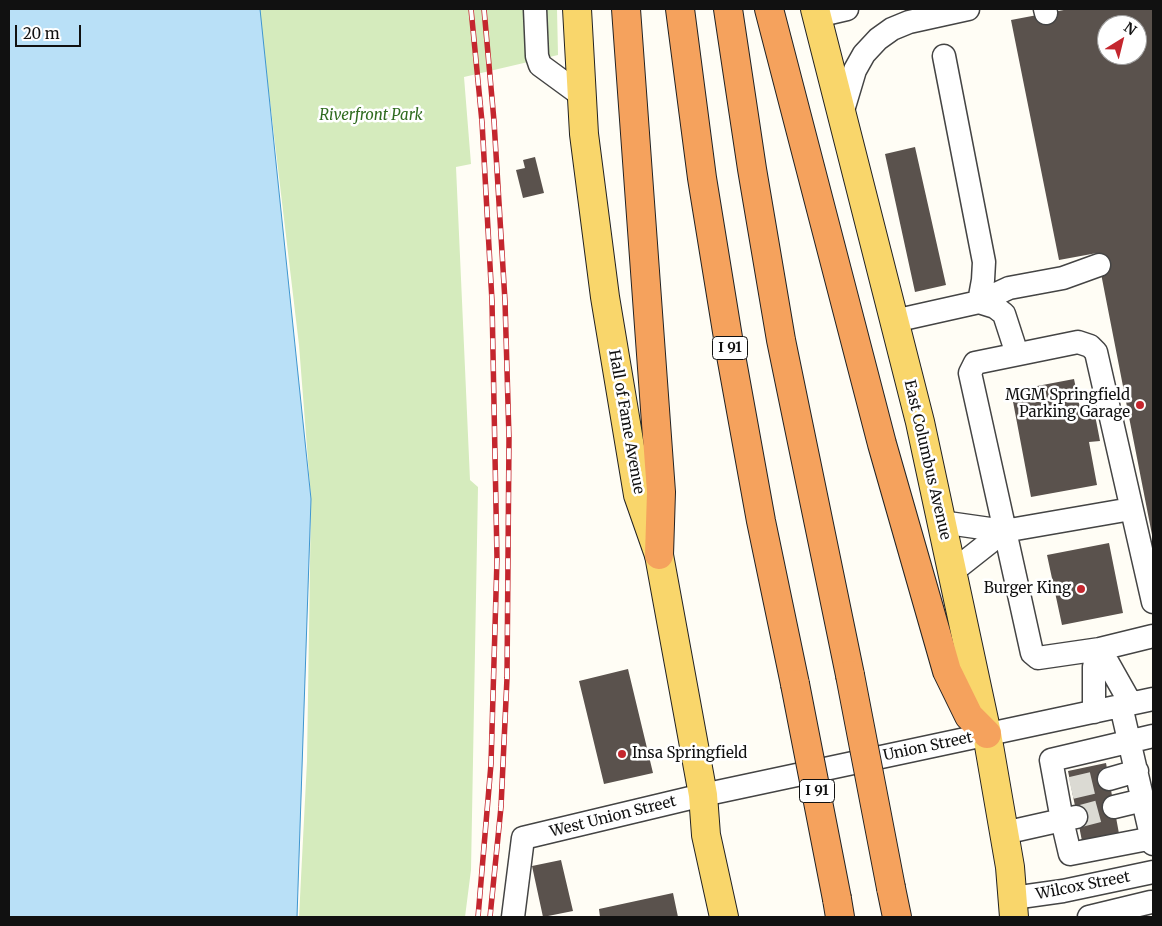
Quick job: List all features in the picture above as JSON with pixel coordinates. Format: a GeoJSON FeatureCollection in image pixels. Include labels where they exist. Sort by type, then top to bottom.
{"type":"FeatureCollection","features":[{"type":"Feature","properties":{"kind":"highway"},"geometry":{"type":"LineString","coordinates":[[626,9],[661,492],[659,555]]}},
{"type":"Feature","properties":{"kind":"highway","name":"I 91"},"geometry":{"type":"LineString","coordinates":[[680,9],[702,178],[727,331],[761,521],[839,908]]}},
{"type":"Feature","properties":{"kind":"highway"},"geometry":{"type":"LineString","coordinates":[[728,9],[779,331],[850,675],[897,917]]}},
{"type":"Feature","properties":{"kind":"highway"},"geometry":{"type":"LineString","coordinates":[[769,9],[882,444],[947,671],[969,716],[987,734]]}},
{"type":"Feature","properties":{"kind":"main road","name":"Hall of Fame Avenue"},"geometry":{"type":"LineString","coordinates":[[577,9],[581,95],[593,216],[638,495],[659,555],[703,795],[706,835],[724,917]]}},
{"type":"Feature","properties":{"kind":"main road","name":"East Columbus Avenue"},"geometry":{"type":"LineString","coordinates":[[816,12],[841,117],[920,422],[987,734],[1004,833],[1013,908]]}},
{"type":"Feature","properties":{"kind":"street"},"geometry":{"type":"LineString","coordinates":[[535,9],[537,56],[540,65],[581,95]]}},
{"type":"Feature","properties":{"kind":"street"},"geometry":{"type":"LineString","coordinates":[[816,12],[847,9]]}},
{"type":"Feature","properties":{"kind":"street"},"geometry":{"type":"LineString","coordinates":[[841,117],[855,70],[864,54],[878,39],[892,29],[909,22],[968,9]]}},
{"type":"Feature","properties":{"kind":"street"},"geometry":{"type":"LineString","coordinates":[[944,56],[984,262],[979,302]]}},
{"type":"Feature","properties":{"kind":"street"},"geometry":{"type":"LineString","coordinates":[[894,321],[979,302],[1009,288],[1063,278],[1099,265]]}},
{"type":"Feature","properties":{"kind":"street"},"geometry":{"type":"LineString","coordinates":[[979,302],[995,307],[1004,314],[1017,354]]}},
{"type":"Feature","properties":{"kind":"street"},"geometry":{"type":"LineString","coordinates":[[1153,602],[1096,352],[1090,346],[1078,342],[975,363],[970,372],[1032,653],[1038,658],[1100,649],[1153,636]]}},
{"type":"Feature","properties":{"kind":"street"},"geometry":{"type":"LineString","coordinates":[[941,522],[1004,531],[1131,509]]}},
{"type":"Feature","properties":{"kind":"street"},"geometry":{"type":"LineString","coordinates":[[952,572],[1004,531]]}},
{"type":"Feature","properties":{"kind":"street"},"geometry":{"type":"LineString","coordinates":[[1100,649],[1126,705],[1130,741],[1153,840],[1070,854],[1069,819],[1064,789],[1050,760],[1130,741],[1153,736]]}},
{"type":"Feature","properties":{"kind":"street"},"geometry":{"type":"LineString","coordinates":[[1094,712],[1094,667],[1100,649]]}},
{"type":"Feature","properties":{"kind":"street","name":"Union Street"},"geometry":{"type":"LineString","coordinates":[[703,795],[1153,699]]}},
{"type":"Feature","properties":{"kind":"street"},"geometry":{"type":"LineString","coordinates":[[1109,779],[1137,771]]}},
{"type":"Feature","properties":{"kind":"street","name":"West Union Street"},"geometry":{"type":"LineString","coordinates":[[513,917],[523,838],[703,795]]}},
{"type":"Feature","properties":{"kind":"street"},"geometry":{"type":"LineString","coordinates":[[1114,807],[1143,800]]}},
{"type":"Feature","properties":{"kind":"street"},"geometry":{"type":"LineString","coordinates":[[1004,833],[1069,819]]}},
{"type":"Feature","properties":{"kind":"street"},"geometry":{"type":"LineString","coordinates":[[1089,917],[1152,908],[1150,873]]}},
{"type":"Feature","properties":{"kind":"street","name":"Wilcox Street"},"geometry":{"type":"LineString","coordinates":[[1013,908],[1063,891],[1150,873]]}},
{"type":"Feature","properties":{"kind":"green space","name":"Riverfront Park"},"geometry":{"type":"Polygon","coordinates":[[[259,9],[557,9],[558,55],[464,77],[471,164],[456,167],[470,480],[478,487],[471,870],[465,917],[299,917],[307,761],[311,499],[299,345],[259,9]]]}},
{"type":"Feature","properties":{"kind":"water"},"geometry":{"type":"Polygon","coordinates":[[[9,9],[260,9],[311,499],[297,917],[9,917],[9,9]]]}},
{"type":"Feature","properties":{"kind":"building","name":"MGM Springfield Parking Garage"},"geometry":{"type":"Polygon","coordinates":[[[1069,9],[1153,9],[1153,540],[1097,253],[1059,260],[1011,20],[1069,9]]]}},
{"type":"Feature","properties":{"kind":"building"},"geometry":{"type":"Polygon","coordinates":[[[915,147],[946,285],[915,292],[885,154],[915,147]]]}},
{"type":"Feature","properties":{"kind":"building"},"geometry":{"type":"Polygon","coordinates":[[[535,157],[544,193],[523,198],[516,170],[525,168],[523,160],[535,157]]]}},
{"type":"Feature","properties":{"kind":"building"},"geometry":{"type":"Polygon","coordinates":[[[1074,379],[1082,418],[1095,415],[1100,441],[1089,442],[1097,485],[1031,497],[1011,391],[1074,379]]]}},
{"type":"Feature","properties":{"kind":"building"},"geometry":{"type":"Polygon","coordinates":[[[1109,543],[1123,613],[1062,625],[1047,555],[1109,543]]]}},
{"type":"Feature","properties":{"kind":"building"},"geometry":{"type":"Polygon","coordinates":[[[628,669],[653,773],[604,784],[579,681],[628,669]]]}},
{"type":"Feature","properties":{"kind":"building"},"geometry":{"type":"Polygon","coordinates":[[[1106,763],[1120,839],[1083,846],[1068,771],[1106,763]]]}},
{"type":"Feature","properties":{"kind":"building"},"geometry":{"type":"Polygon","coordinates":[[[561,860],[573,911],[543,917],[532,866],[561,860]]]}},
{"type":"Feature","properties":{"kind":"building"},"geometry":{"type":"Polygon","coordinates":[[[673,893],[678,917],[600,917],[599,909],[673,893]]]}},
{"type":"Feature","properties":{"kind":"tunnel"},"geometry":{"type":"LineString","coordinates":[[1071,788],[1109,779]]}},
{"type":"Feature","properties":{"kind":"tunnel"},"geometry":{"type":"LineString","coordinates":[[1077,817],[1114,807]]}},
{"type":"Feature","properties":{"kind":"railway"},"geometry":{"type":"LineString","coordinates":[[471,9],[482,122],[492,301],[497,559],[491,764],[478,917]]}},
{"type":"Feature","properties":{"kind":"railway"},"geometry":{"type":"LineString","coordinates":[[484,9],[494,121],[505,301],[509,438],[507,678],[501,807],[490,917]]}},
{"type":"Feature","properties":{"kind":"place","name":"MGM Springfield Parking Garage"},"geometry":{"type":"Point","coordinates":[1140,405]}},
{"type":"Feature","properties":{"kind":"place","name":"Burger King"},"geometry":{"type":"Point","coordinates":[1081,589]}},
{"type":"Feature","properties":{"kind":"place","name":"Insa Springfield"},"geometry":{"type":"Point","coordinates":[622,754]}}]}
